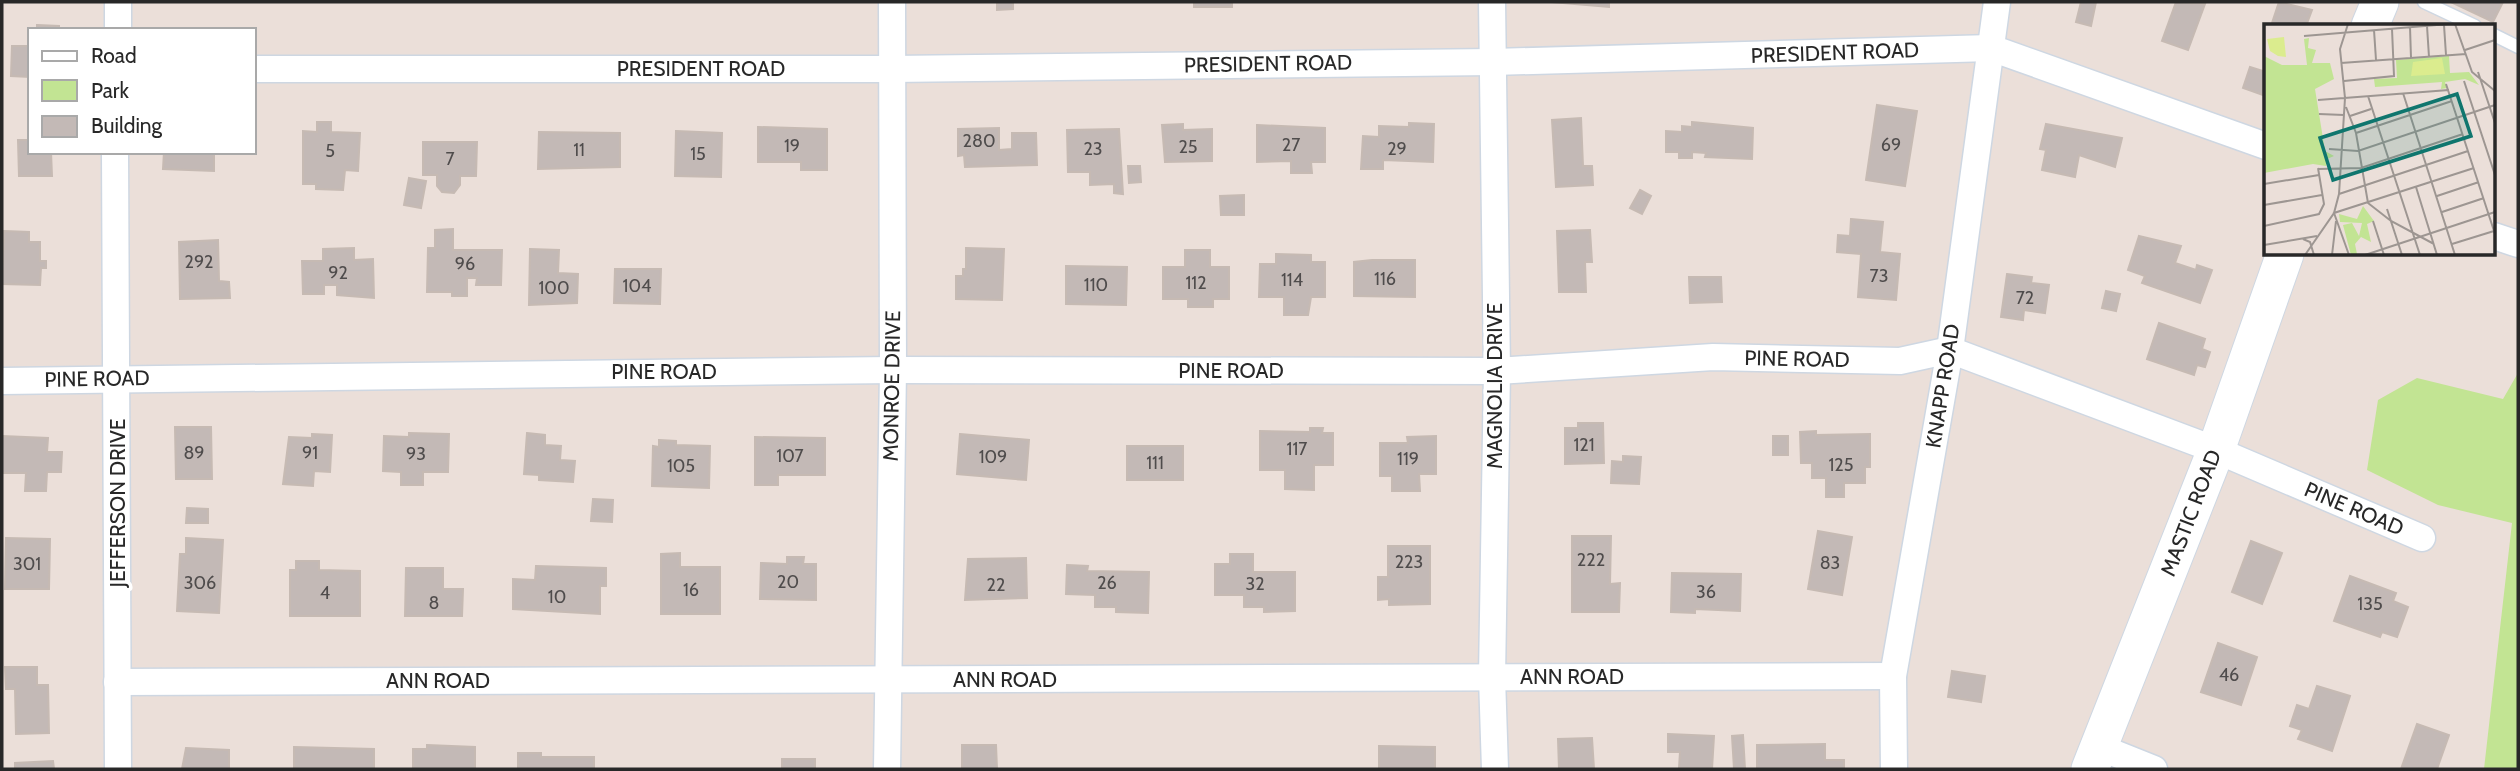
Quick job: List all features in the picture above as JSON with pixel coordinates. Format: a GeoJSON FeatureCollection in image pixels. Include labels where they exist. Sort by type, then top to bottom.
{"type":"FeatureCollection","features":[{"type":"Feature","properties":{"kind":"main road"},"geometry":{"type":"LineString","coordinates":[[2372,24],[2380,2]]}},
{"type":"Feature","properties":{"kind":"main road","name":"MASTIC ROAD"},"geometry":{"type":"LineString","coordinates":[[2095,758],[2216,450],[2284,256]]}},
{"type":"Feature","properties":{"kind":"street"},"geometry":{"type":"LineString","coordinates":[[118,2],[118,28]]}},
{"type":"Feature","properties":{"kind":"street","name":"MONROE DRIVE"},"geometry":{"type":"LineString","coordinates":[[887,769],[886,680],[893,370],[892,2]]}},
{"type":"Feature","properties":{"kind":"street","name":"MAGNOLIA DRIVE"},"geometry":{"type":"LineString","coordinates":[[1492,2],[1497,371],[1492,677],[1495,769]]}},
{"type":"Feature","properties":{"kind":"street","name":"KNAPP ROAD"},"geometry":{"type":"LineString","coordinates":[[1894,769],[1893,676],[1950,350],[1997,2]]}},
{"type":"Feature","properties":{"kind":"street","name":"PRESIDENT ROAD"},"geometry":{"type":"LineString","coordinates":[[256,69],[892,69],[1493,62],[1991,48],[2264,144]]}},
{"type":"Feature","properties":{"kind":"street","name":"JEFFERSON DRIVE"},"geometry":{"type":"LineString","coordinates":[[115,154],[113,209],[118,378],[118,769]]}},
{"type":"Feature","properties":{"kind":"street"},"geometry":{"type":"LineString","coordinates":[[2496,237],[2518,244]]}},
{"type":"Feature","properties":{"kind":"street","name":"PINE ROAD"},"geometry":{"type":"LineString","coordinates":[[2,381],[893,370],[1497,371],[1713,357],[1900,361],[1950,350],[2216,450],[2422,538]]}},
{"type":"Feature","properties":{"kind":"street","name":"ANN ROAD"},"geometry":{"type":"LineString","coordinates":[[117,682],[1893,676]]}},
{"type":"Feature","properties":{"kind":"street"},"geometry":{"type":"LineString","coordinates":[[2095,758],[2154,769]]}},
{"type":"Feature","properties":{"kind":"lane"},"geometry":{"type":"LineString","coordinates":[[2424,2],[2471,24]]}},
{"type":"Feature","properties":{"kind":"lane"},"geometry":{"type":"LineString","coordinates":[[2496,36],[2518,47]]}},
{"type":"Feature","properties":{"kind":"green space"},"geometry":{"type":"Polygon","coordinates":[[[2518,373],[2518,769],[2484,769],[2512,523],[2438,505],[2367,470],[2378,400],[2417,378],[2503,399],[2518,373]]]}},
{"type":"Feature","properties":{"kind":"building"},"geometry":{"type":"Polygon","coordinates":[[[997,2],[1013,2],[1013,9],[997,10],[997,2]]]}},
{"type":"Feature","properties":{"kind":"building"},"geometry":{"type":"Polygon","coordinates":[[[1194,2],[1232,2],[1232,7],[1194,7],[1194,2]]]}},
{"type":"Feature","properties":{"kind":"building"},"geometry":{"type":"Polygon","coordinates":[[[1551,2],[1609,2],[1609,7],[1551,2]]]}},
{"type":"Feature","properties":{"kind":"building"},"geometry":{"type":"Polygon","coordinates":[[[2081,2],[2096,2],[2091,26],[2076,22],[2081,2]]]}},
{"type":"Feature","properties":{"kind":"building"},"geometry":{"type":"Polygon","coordinates":[[[2176,2],[2205,4],[2188,50],[2162,41],[2176,2]]]}},
{"type":"Feature","properties":{"kind":"building"},"geometry":{"type":"Polygon","coordinates":[[[2279,2],[2312,10],[2307,24],[2272,24],[2279,2]]]}},
{"type":"Feature","properties":{"kind":"building"},"geometry":{"type":"Polygon","coordinates":[[[2451,2],[2503,2],[2493,22],[2451,2]]]}},
{"type":"Feature","properties":{"kind":"building"},"geometry":{"type":"Polygon","coordinates":[[[37,25],[59,26],[59,28],[37,28],[37,25]]]}},
{"type":"Feature","properties":{"kind":"building"},"geometry":{"type":"Polygon","coordinates":[[[12,46],[28,46],[28,77],[11,76],[12,46]]]}},
{"type":"Feature","properties":{"kind":"building"},"geometry":{"type":"Polygon","coordinates":[[[2250,67],[2264,71],[2264,95],[2243,88],[2250,67]]]}},
{"type":"Feature","properties":{"kind":"building"},"geometry":{"type":"Polygon","coordinates":[[[1877,105],[1917,111],[1905,186],[1866,180],[1877,105]]]}},
{"type":"Feature","properties":{"kind":"building"},"geometry":{"type":"Polygon","coordinates":[[[1581,118],[1583,166],[1592,166],[1593,185],[1556,187],[1552,120],[1581,118]]]}},
{"type":"Feature","properties":{"kind":"building"},"geometry":{"type":"Polygon","coordinates":[[[317,122],[331,122],[331,132],[360,133],[358,171],[345,170],[343,190],[316,189],[316,184],[303,184],[303,131],[317,132],[317,122]]]}},
{"type":"Feature","properties":{"kind":"building"},"geometry":{"type":"Polygon","coordinates":[[[1692,122],[1753,128],[1752,159],[1705,157],[1706,153],[1692,152],[1692,158],[1679,158],[1679,152],[1666,152],[1666,131],[1682,132],[1682,126],[1692,127],[1692,122]]]}},
{"type":"Feature","properties":{"kind":"building"},"geometry":{"type":"Polygon","coordinates":[[[1409,123],[1434,124],[1433,162],[1383,160],[1383,169],[1361,169],[1363,136],[1379,137],[1379,126],[1409,127],[1409,123]]]}},
{"type":"Feature","properties":{"kind":"building"},"geometry":{"type":"Polygon","coordinates":[[[1183,124],[1183,130],[1212,129],[1212,161],[1165,162],[1162,125],[1183,124]]]}},
{"type":"Feature","properties":{"kind":"building"},"geometry":{"type":"Polygon","coordinates":[[[2046,124],[2122,138],[2115,167],[2079,155],[2075,177],[2042,170],[2046,150],[2040,149],[2046,124]]]}},
{"type":"Feature","properties":{"kind":"building"},"geometry":{"type":"Polygon","coordinates":[[[1257,125],[1325,128],[1325,162],[1311,162],[1312,173],[1291,173],[1291,161],[1257,162],[1257,125]]]}},
{"type":"Feature","properties":{"kind":"building"},"geometry":{"type":"Polygon","coordinates":[[[758,127],[827,129],[827,170],[801,170],[801,162],[758,162],[758,127]]]}},
{"type":"Feature","properties":{"kind":"building"},"geometry":{"type":"Polygon","coordinates":[[[999,128],[999,150],[1012,149],[1012,133],[1036,133],[1037,165],[965,167],[964,155],[958,156],[958,129],[999,128]]]}},
{"type":"Feature","properties":{"kind":"building"},"geometry":{"type":"Polygon","coordinates":[[[1119,129],[1123,194],[1114,193],[1114,184],[1090,185],[1090,172],[1068,172],[1067,130],[1119,129]]]}},
{"type":"Feature","properties":{"kind":"building"},"geometry":{"type":"Polygon","coordinates":[[[676,131],[722,133],[721,177],[675,176],[676,131]]]}},
{"type":"Feature","properties":{"kind":"building"},"geometry":{"type":"Polygon","coordinates":[[[539,132],[620,133],[620,167],[538,169],[539,132]]]}},
{"type":"Feature","properties":{"kind":"building"},"geometry":{"type":"Polygon","coordinates":[[[18,140],[28,140],[28,154],[51,154],[52,176],[19,176],[18,140]]]}},
{"type":"Feature","properties":{"kind":"building"},"geometry":{"type":"Polygon","coordinates":[[[423,142],[477,142],[476,176],[460,176],[460,185],[454,193],[442,192],[437,186],[437,175],[423,175],[423,142]]]}},
{"type":"Feature","properties":{"kind":"building"},"geometry":{"type":"Polygon","coordinates":[[[164,154],[214,154],[214,171],[163,169],[164,154]]]}},
{"type":"Feature","properties":{"kind":"building"},"geometry":{"type":"Polygon","coordinates":[[[1128,166],[1140,166],[1141,182],[1129,183],[1128,166]]]}},
{"type":"Feature","properties":{"kind":"building"},"geometry":{"type":"Polygon","coordinates":[[[409,178],[426,181],[421,208],[404,205],[409,178]]]}},
{"type":"Feature","properties":{"kind":"building"},"geometry":{"type":"Polygon","coordinates":[[[1640,190],[1651,196],[1642,214],[1630,208],[1640,190]]]}},
{"type":"Feature","properties":{"kind":"building"},"geometry":{"type":"Polygon","coordinates":[[[1244,195],[1244,215],[1221,215],[1220,196],[1244,195]]]}},
{"type":"Feature","properties":{"kind":"building"},"geometry":{"type":"Polygon","coordinates":[[[1851,219],[1883,222],[1880,252],[1900,254],[1896,300],[1858,297],[1861,254],[1837,252],[1838,235],[1850,236],[1851,219]]]}},
{"type":"Feature","properties":{"kind":"building"},"geometry":{"type":"Polygon","coordinates":[[[453,229],[453,250],[502,250],[501,285],[476,285],[477,278],[467,278],[467,296],[452,296],[452,292],[427,292],[428,248],[435,248],[435,230],[453,229]]]}},
{"type":"Feature","properties":{"kind":"building"},"geometry":{"type":"Polygon","coordinates":[[[1590,230],[1592,262],[1585,262],[1586,292],[1559,292],[1557,231],[1590,230]]]}},
{"type":"Feature","properties":{"kind":"building"},"geometry":{"type":"Polygon","coordinates":[[[4,231],[29,232],[29,242],[40,242],[40,261],[46,261],[46,268],[41,268],[40,285],[2,284],[4,231]]]}},
{"type":"Feature","properties":{"kind":"building"},"geometry":{"type":"Polygon","coordinates":[[[2139,236],[2181,246],[2175,263],[2196,270],[2197,265],[2212,270],[2200,303],[2142,283],[2145,276],[2128,270],[2139,236]]]}},
{"type":"Feature","properties":{"kind":"building"},"geometry":{"type":"Polygon","coordinates":[[[218,240],[219,281],[229,282],[230,298],[180,299],[179,242],[218,240]]]}},
{"type":"Feature","properties":{"kind":"building"},"geometry":{"type":"Polygon","coordinates":[[[354,248],[354,260],[373,259],[374,298],[337,295],[337,285],[324,285],[324,294],[303,294],[302,261],[323,261],[323,249],[354,248]]]}},
{"type":"Feature","properties":{"kind":"building"},"geometry":{"type":"Polygon","coordinates":[[[966,248],[1004,249],[1002,300],[956,299],[956,276],[963,276],[963,269],[966,269],[966,248]]]}},
{"type":"Feature","properties":{"kind":"building"},"geometry":{"type":"Polygon","coordinates":[[[530,249],[559,250],[558,273],[578,274],[577,303],[529,305],[530,249]]]}},
{"type":"Feature","properties":{"kind":"building"},"geometry":{"type":"Polygon","coordinates":[[[1185,250],[1210,250],[1210,267],[1229,267],[1229,299],[1213,299],[1213,307],[1188,307],[1188,299],[1163,299],[1163,267],[1185,267],[1185,250]]]}},
{"type":"Feature","properties":{"kind":"building"},"geometry":{"type":"Polygon","coordinates":[[[1276,254],[1311,255],[1311,262],[1325,262],[1325,297],[1311,297],[1308,315],[1284,315],[1284,297],[1259,297],[1260,264],[1276,264],[1276,254]]]}},
{"type":"Feature","properties":{"kind":"building"},"geometry":{"type":"Polygon","coordinates":[[[1415,260],[1415,297],[1354,296],[1354,262],[1415,260]]]}},
{"type":"Feature","properties":{"kind":"building"},"geometry":{"type":"Polygon","coordinates":[[[1066,266],[1127,267],[1126,305],[1066,304],[1066,266]]]}},
{"type":"Feature","properties":{"kind":"building"},"geometry":{"type":"Polygon","coordinates":[[[615,269],[661,269],[660,304],[614,303],[615,269]]]}},
{"type":"Feature","properties":{"kind":"building"},"geometry":{"type":"Polygon","coordinates":[[[2007,274],[2032,277],[2031,283],[2049,285],[2045,313],[2024,310],[2023,320],[2001,317],[2007,274]]]}},
{"type":"Feature","properties":{"kind":"building"},"geometry":{"type":"Polygon","coordinates":[[[1689,277],[1721,277],[1722,302],[1690,303],[1689,277]]]}},
{"type":"Feature","properties":{"kind":"building"},"geometry":{"type":"Polygon","coordinates":[[[2106,291],[2120,294],[2116,311],[2102,308],[2106,291]]]}},
{"type":"Feature","properties":{"kind":"building"},"geometry":{"type":"Polygon","coordinates":[[[2159,323],[2205,339],[2202,349],[2210,352],[2205,367],[2197,365],[2194,375],[2147,359],[2159,323]]]}},
{"type":"Feature","properties":{"kind":"building"},"geometry":{"type":"Polygon","coordinates":[[[1578,423],[1603,423],[1604,463],[1565,464],[1565,428],[1578,428],[1578,423]]]}},
{"type":"Feature","properties":{"kind":"building"},"geometry":{"type":"Polygon","coordinates":[[[175,427],[211,427],[212,479],[176,479],[175,427]]]}},
{"type":"Feature","properties":{"kind":"building"},"geometry":{"type":"Polygon","coordinates":[[[1310,428],[1323,428],[1322,433],[1333,433],[1333,465],[1314,465],[1314,490],[1285,489],[1285,470],[1260,470],[1260,431],[1310,432],[1310,428]]]}},
{"type":"Feature","properties":{"kind":"building"},"geometry":{"type":"Polygon","coordinates":[[[1816,431],[1816,435],[1870,434],[1870,467],[1865,467],[1865,483],[1844,483],[1844,497],[1826,497],[1826,478],[1812,478],[1812,463],[1801,463],[1800,432],[1816,431]]]}},
{"type":"Feature","properties":{"kind":"building"},"geometry":{"type":"Polygon","coordinates":[[[409,433],[449,434],[448,472],[423,472],[423,485],[401,485],[401,472],[383,471],[384,436],[409,437],[409,433]]]}},
{"type":"Feature","properties":{"kind":"building"},"geometry":{"type":"Polygon","coordinates":[[[527,433],[545,435],[545,445],[561,446],[560,460],[575,461],[573,482],[539,480],[539,475],[524,474],[527,433]]]}},
{"type":"Feature","properties":{"kind":"building"},"geometry":{"type":"Polygon","coordinates":[[[312,434],[332,435],[330,472],[314,471],[313,486],[283,484],[289,437],[312,438],[312,434]]]}},
{"type":"Feature","properties":{"kind":"building"},"geometry":{"type":"Polygon","coordinates":[[[960,434],[1029,440],[1026,480],[957,474],[960,434]]]}},
{"type":"Feature","properties":{"kind":"building"},"geometry":{"type":"Polygon","coordinates":[[[2,436],[48,438],[47,452],[62,452],[61,472],[47,472],[46,491],[25,491],[26,473],[2,473],[2,436]]]}},
{"type":"Feature","properties":{"kind":"building"},"geometry":{"type":"Polygon","coordinates":[[[1436,436],[1436,474],[1419,474],[1420,491],[1392,491],[1392,476],[1380,476],[1380,443],[1408,443],[1407,437],[1436,436]]]}},
{"type":"Feature","properties":{"kind":"building"},"geometry":{"type":"Polygon","coordinates":[[[1773,436],[1788,436],[1788,455],[1773,455],[1773,436]]]}},
{"type":"Feature","properties":{"kind":"building"},"geometry":{"type":"Polygon","coordinates":[[[755,437],[825,438],[825,475],[778,475],[778,485],[755,485],[755,437]]]}},
{"type":"Feature","properties":{"kind":"building"},"geometry":{"type":"Polygon","coordinates":[[[659,440],[676,441],[676,445],[710,446],[709,488],[652,486],[653,446],[659,447],[659,440]]]}},
{"type":"Feature","properties":{"kind":"building"},"geometry":{"type":"Polygon","coordinates":[[[1127,446],[1183,446],[1183,480],[1127,480],[1127,446]]]}},
{"type":"Feature","properties":{"kind":"building"},"geometry":{"type":"Polygon","coordinates":[[[1623,456],[1641,457],[1639,484],[1611,483],[1612,461],[1623,462],[1623,456]]]}},
{"type":"Feature","properties":{"kind":"building"},"geometry":{"type":"Polygon","coordinates":[[[593,499],[613,500],[612,522],[591,521],[593,499]]]}},
{"type":"Feature","properties":{"kind":"building"},"geometry":{"type":"Polygon","coordinates":[[[187,508],[208,509],[208,523],[186,523],[187,508]]]}},
{"type":"Feature","properties":{"kind":"building"},"geometry":{"type":"Polygon","coordinates":[[[1818,531],[1852,537],[1842,595],[1808,589],[1818,531]]]}},
{"type":"Feature","properties":{"kind":"building"},"geometry":{"type":"Polygon","coordinates":[[[1572,536],[1611,536],[1610,584],[1620,583],[1619,612],[1572,612],[1572,536]]]}},
{"type":"Feature","properties":{"kind":"building"},"geometry":{"type":"Polygon","coordinates":[[[6,538],[50,539],[49,589],[5,589],[6,538]]]}},
{"type":"Feature","properties":{"kind":"building"},"geometry":{"type":"Polygon","coordinates":[[[186,538],[223,540],[219,613],[177,611],[180,554],[186,554],[186,538]]]}},
{"type":"Feature","properties":{"kind":"building"},"geometry":{"type":"Polygon","coordinates":[[[2251,541],[2282,553],[2262,604],[2232,592],[2251,541]]]}},
{"type":"Feature","properties":{"kind":"building"},"geometry":{"type":"Polygon","coordinates":[[[1388,546],[1430,546],[1430,604],[1389,605],[1389,599],[1378,600],[1378,577],[1388,577],[1388,546]]]}},
{"type":"Feature","properties":{"kind":"building"},"geometry":{"type":"Polygon","coordinates":[[[680,553],[680,567],[720,567],[720,614],[661,614],[661,554],[680,553]]]}},
{"type":"Feature","properties":{"kind":"building"},"geometry":{"type":"Polygon","coordinates":[[[1230,554],[1253,554],[1253,572],[1295,572],[1295,611],[1264,612],[1264,607],[1244,607],[1244,595],[1215,595],[1215,564],[1230,564],[1230,554]]]}},
{"type":"Feature","properties":{"kind":"building"},"geometry":{"type":"Polygon","coordinates":[[[787,557],[804,557],[803,564],[816,564],[816,600],[760,599],[761,563],[787,564],[787,557]]]}},
{"type":"Feature","properties":{"kind":"building"},"geometry":{"type":"Polygon","coordinates":[[[1026,558],[1027,598],[965,600],[968,559],[1026,558]]]}},
{"type":"Feature","properties":{"kind":"building"},"geometry":{"type":"Polygon","coordinates":[[[296,561],[319,561],[319,570],[360,571],[360,616],[290,616],[290,570],[296,570],[296,561]]]}},
{"type":"Feature","properties":{"kind":"building"},"geometry":{"type":"Polygon","coordinates":[[[1067,565],[1088,566],[1087,571],[1149,572],[1148,613],[1116,612],[1116,607],[1095,607],[1095,595],[1066,594],[1067,565]]]}},
{"type":"Feature","properties":{"kind":"building"},"geometry":{"type":"Polygon","coordinates":[[[536,566],[606,568],[606,586],[600,586],[600,614],[513,609],[513,579],[535,580],[536,566]]]}},
{"type":"Feature","properties":{"kind":"building"},"geometry":{"type":"Polygon","coordinates":[[[406,568],[443,568],[443,589],[463,589],[462,616],[405,616],[406,568]]]}},
{"type":"Feature","properties":{"kind":"building"},"geometry":{"type":"Polygon","coordinates":[[[1672,573],[1741,574],[1740,611],[1695,609],[1695,613],[1671,612],[1672,573]]]}},
{"type":"Feature","properties":{"kind":"building"},"geometry":{"type":"Polygon","coordinates":[[[2350,576],[2396,593],[2393,601],[2408,607],[2397,637],[2382,632],[2380,637],[2334,621],[2350,576]]]}},
{"type":"Feature","properties":{"kind":"building"},"geometry":{"type":"Polygon","coordinates":[[[2218,643],[2257,657],[2241,705],[2201,692],[2218,643]]]}},
{"type":"Feature","properties":{"kind":"building"},"geometry":{"type":"Polygon","coordinates":[[[5,667],[37,667],[37,685],[48,685],[49,733],[16,734],[15,689],[6,689],[5,667]]]}},
{"type":"Feature","properties":{"kind":"building"},"geometry":{"type":"Polygon","coordinates":[[[1952,671],[1985,676],[1981,702],[1948,697],[1952,671]]]}},
{"type":"Feature","properties":{"kind":"building"},"geometry":{"type":"Polygon","coordinates":[[[2317,686],[2350,696],[2332,751],[2298,739],[2302,730],[2290,726],[2297,705],[2309,709],[2317,686]]]}},
{"type":"Feature","properties":{"kind":"building"},"geometry":{"type":"Polygon","coordinates":[[[2417,724],[2449,735],[2437,769],[2401,769],[2417,724]]]}},
{"type":"Feature","properties":{"kind":"building"},"geometry":{"type":"Polygon","coordinates":[[[1668,734],[1714,736],[1712,769],[1679,768],[1680,752],[1668,752],[1668,734]]]}},
{"type":"Feature","properties":{"kind":"building"},"geometry":{"type":"Polygon","coordinates":[[[1743,735],[1745,769],[1734,769],[1732,736],[1743,735]]]}},
{"type":"Feature","properties":{"kind":"building"},"geometry":{"type":"Polygon","coordinates":[[[1592,738],[1594,769],[1559,769],[1558,739],[1592,738]]]}},
{"type":"Feature","properties":{"kind":"building"},"geometry":{"type":"Polygon","coordinates":[[[1825,744],[1825,760],[1844,760],[1844,769],[1757,769],[1757,745],[1825,744]]]}},
{"type":"Feature","properties":{"kind":"building"},"geometry":{"type":"Polygon","coordinates":[[[427,745],[475,747],[475,769],[413,769],[413,749],[427,749],[427,745]]]}},
{"type":"Feature","properties":{"kind":"building"},"geometry":{"type":"Polygon","coordinates":[[[962,745],[996,745],[997,769],[962,769],[962,745]]]}},
{"type":"Feature","properties":{"kind":"building"},"geometry":{"type":"Polygon","coordinates":[[[1379,746],[1435,747],[1435,769],[1379,769],[1379,746]]]}},
{"type":"Feature","properties":{"kind":"building"},"geometry":{"type":"Polygon","coordinates":[[[294,747],[374,749],[374,769],[294,769],[294,747]]]}},
{"type":"Feature","properties":{"kind":"building"},"geometry":{"type":"Polygon","coordinates":[[[186,748],[229,750],[229,769],[182,769],[186,748]]]}},
{"type":"Feature","properties":{"kind":"building"},"geometry":{"type":"Polygon","coordinates":[[[518,753],[541,753],[541,757],[594,757],[594,769],[518,769],[518,753]]]}},
{"type":"Feature","properties":{"kind":"building"},"geometry":{"type":"Polygon","coordinates":[[[782,759],[815,759],[815,769],[782,769],[782,759]]]}},
{"type":"Feature","properties":{"kind":"building"},"geometry":{"type":"Polygon","coordinates":[[[53,761],[54,769],[15,769],[15,763],[53,761]]]}}]}
